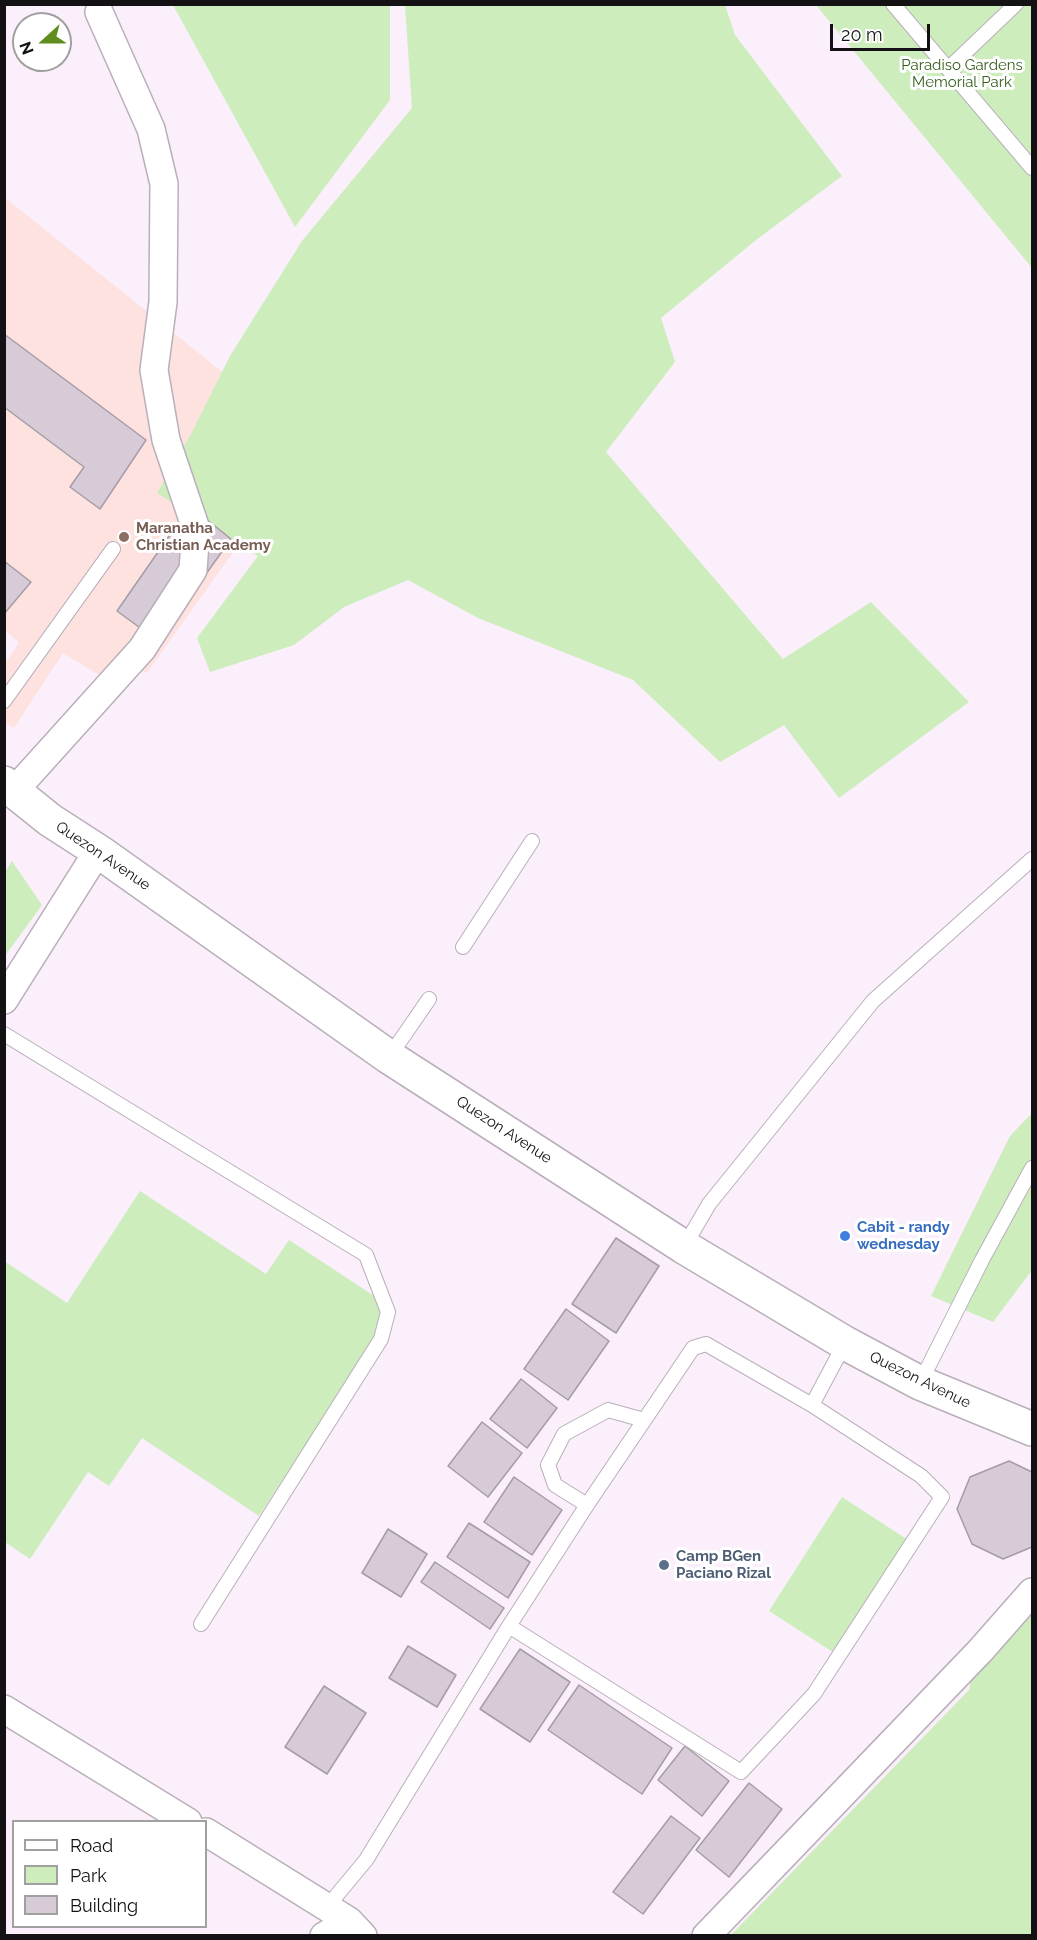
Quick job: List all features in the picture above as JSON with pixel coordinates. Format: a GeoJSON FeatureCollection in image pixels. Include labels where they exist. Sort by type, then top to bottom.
{"type":"FeatureCollection","features":[{"type":"Feature","properties":{"kind":"main road","name":"Quezon Avenue"},"geometry":{"type":"LineString","coordinates":[[9,787],[51,820],[389,1057],[684,1246],[845,1343],[920,1383],[1032,1429]]}},
{"type":"Feature","properties":{"kind":"street"},"geometry":{"type":"LineString","coordinates":[[9,787],[142,649],[193,570],[196,529],[166,440],[154,370],[163,302],[164,184],[151,129],[99,12]]}},
{"type":"Feature","properties":{"kind":"street"},"geometry":{"type":"LineString","coordinates":[[4,1000],[98,851]]}},
{"type":"Feature","properties":{"kind":"street"},"geometry":{"type":"LineString","coordinates":[[706,1935],[980,1651],[1032,1592]]}},
{"type":"Feature","properties":{"kind":"street"},"geometry":{"type":"LineString","coordinates":[[4,1709],[186,1820]]}},
{"type":"Feature","properties":{"kind":"street"},"geometry":{"type":"LineString","coordinates":[[207,1833],[346,1921],[324,1935]]}},
{"type":"Feature","properties":{"kind":"lane"},"geometry":{"type":"LineString","coordinates":[[893,4],[1032,168]]}},
{"type":"Feature","properties":{"kind":"lane"},"geometry":{"type":"LineString","coordinates":[[949,68],[1016,4]]}},
{"type":"Feature","properties":{"kind":"lane"},"geometry":{"type":"LineString","coordinates":[[4,701],[113,549]]}},
{"type":"Feature","properties":{"kind":"lane"},"geometry":{"type":"LineString","coordinates":[[463,947],[532,841]]}},
{"type":"Feature","properties":{"kind":"lane"},"geometry":{"type":"LineString","coordinates":[[684,1246],[709,1204],[873,1001],[1032,859]]}},
{"type":"Feature","properties":{"kind":"lane"},"geometry":{"type":"LineString","coordinates":[[389,1057],[429,999]]}},
{"type":"Feature","properties":{"kind":"lane"},"geometry":{"type":"LineString","coordinates":[[4,1034],[366,1255],[388,1312],[381,1339],[201,1624]]}},
{"type":"Feature","properties":{"kind":"lane"},"geometry":{"type":"LineString","coordinates":[[920,1383],[982,1260],[1032,1168]]}},
{"type":"Feature","properties":{"kind":"lane"},"geometry":{"type":"LineString","coordinates":[[812,1405],[845,1343]]}},
{"type":"Feature","properties":{"kind":"lane"},"geometry":{"type":"LineString","coordinates":[[346,1921],[366,1860],[509,1626],[693,1348],[706,1344],[812,1405],[921,1476],[942,1497],[814,1694],[741,1772],[509,1626]]}},
{"type":"Feature","properties":{"kind":"lane"},"geometry":{"type":"LineString","coordinates":[[587,1505],[555,1485],[548,1465],[564,1434],[608,1410],[644,1420]]}},
{"type":"Feature","properties":{"kind":"shaded area","name":"Maranatha Christian Academy"},"geometry":{"type":"Polygon","coordinates":[[[4,197],[311,443],[147,673],[115,657],[101,676],[63,653],[14,728],[4,722],[5,664],[19,642],[4,630],[4,197]]]}},
{"type":"Feature","properties":{"kind":"green space"},"geometry":{"type":"Polygon","coordinates":[[[173,5],[390,5],[390,100],[295,227],[173,5]]]}},
{"type":"Feature","properties":{"kind":"green space"},"geometry":{"type":"Polygon","coordinates":[[[405,5],[725,5],[735,35],[842,176],[756,240],[661,318],[675,362],[606,452],[783,659],[871,602],[969,702],[839,798],[784,725],[720,762],[633,680],[478,618],[408,580],[344,607],[294,645],[210,672],[197,638],[258,556],[157,493],[191,434],[230,356],[302,241],[412,108],[405,5]]]}},
{"type":"Feature","properties":{"kind":"green space","name":"Paradiso Gardens Memorial Park"},"geometry":{"type":"Polygon","coordinates":[[[816,5],[1032,5],[1032,268],[816,5]]]}},
{"type":"Feature","properties":{"kind":"green space"},"geometry":{"type":"Polygon","coordinates":[[[12,861],[42,905],[5,956],[5,872],[12,861]]]}},
{"type":"Feature","properties":{"kind":"green space"},"geometry":{"type":"Polygon","coordinates":[[[1032,1113],[1032,1270],[993,1322],[931,1296],[1010,1136],[1032,1113]]]}},
{"type":"Feature","properties":{"kind":"green space"},"geometry":{"type":"Polygon","coordinates":[[[140,1191],[266,1274],[289,1240],[394,1309],[259,1516],[142,1438],[109,1486],[88,1472],[30,1559],[5,1542],[4,1261],[67,1303],[140,1191]]]}},
{"type":"Feature","properties":{"kind":"green space"},"geometry":{"type":"Polygon","coordinates":[[[842,1497],[908,1540],[836,1654],[769,1611],[842,1497]]]}},
{"type":"Feature","properties":{"kind":"green space"},"geometry":{"type":"Polygon","coordinates":[[[1032,1612],[1032,1935],[730,1936],[969,1690],[971,1679],[1032,1612]]]}},
{"type":"Feature","properties":{"kind":"building"},"geometry":{"type":"Polygon","coordinates":[[[4,334],[146,440],[100,509],[70,487],[84,467],[4,407],[4,334]]]}},
{"type":"Feature","properties":{"kind":"building"},"geometry":{"type":"Polygon","coordinates":[[[190,506],[231,539],[158,641],[117,611],[190,506]]]}},
{"type":"Feature","properties":{"kind":"building"},"geometry":{"type":"Polygon","coordinates":[[[4,561],[31,582],[4,614],[4,561]]]}},
{"type":"Feature","properties":{"kind":"building"},"geometry":{"type":"Polygon","coordinates":[[[616,1238],[659,1266],[616,1333],[572,1304],[616,1238]]]}},
{"type":"Feature","properties":{"kind":"building"},"geometry":{"type":"Polygon","coordinates":[[[566,1309],[609,1341],[568,1400],[524,1369],[566,1309]]]}},
{"type":"Feature","properties":{"kind":"building"},"geometry":{"type":"Polygon","coordinates":[[[521,1379],[557,1408],[527,1448],[490,1419],[521,1379]]]}},
{"type":"Feature","properties":{"kind":"building"},"geometry":{"type":"Polygon","coordinates":[[[482,1422],[522,1453],[488,1497],[448,1466],[482,1422]]]}},
{"type":"Feature","properties":{"kind":"building"},"geometry":{"type":"Polygon","coordinates":[[[1009,1461],[1032,1472],[1032,1547],[1003,1559],[972,1544],[957,1509],[970,1477],[1009,1461]]]}},
{"type":"Feature","properties":{"kind":"building"},"geometry":{"type":"Polygon","coordinates":[[[514,1477],[562,1510],[532,1555],[484,1522],[514,1477]]]}},
{"type":"Feature","properties":{"kind":"building"},"geometry":{"type":"Polygon","coordinates":[[[469,1523],[530,1562],[508,1598],[447,1557],[469,1523]]]}},
{"type":"Feature","properties":{"kind":"building"},"geometry":{"type":"Polygon","coordinates":[[[388,1529],[427,1554],[401,1597],[362,1573],[388,1529]]]}},
{"type":"Feature","properties":{"kind":"building"},"geometry":{"type":"Polygon","coordinates":[[[435,1562],[504,1608],[490,1629],[421,1582],[435,1562]]]}},
{"type":"Feature","properties":{"kind":"building"},"geometry":{"type":"Polygon","coordinates":[[[408,1646],[456,1675],[437,1707],[389,1678],[408,1646]]]}},
{"type":"Feature","properties":{"kind":"building"},"geometry":{"type":"Polygon","coordinates":[[[520,1649],[570,1682],[530,1742],[480,1709],[520,1649]]]}},
{"type":"Feature","properties":{"kind":"building"},"geometry":{"type":"Polygon","coordinates":[[[579,1685],[672,1748],[642,1794],[548,1730],[579,1685]]]}},
{"type":"Feature","properties":{"kind":"building"},"geometry":{"type":"Polygon","coordinates":[[[324,1686],[366,1713],[327,1774],[285,1747],[324,1686]]]}},
{"type":"Feature","properties":{"kind":"building"},"geometry":{"type":"Polygon","coordinates":[[[685,1746],[729,1781],[702,1816],[658,1780],[685,1746]]]}},
{"type":"Feature","properties":{"kind":"building"},"geometry":{"type":"Polygon","coordinates":[[[749,1783],[782,1809],[729,1877],[696,1850],[749,1783]]]}},
{"type":"Feature","properties":{"kind":"building"},"geometry":{"type":"Polygon","coordinates":[[[671,1816],[700,1838],[643,1914],[613,1892],[671,1816]]]}},
{"type":"Feature","properties":{"kind":"place","name":"Maranatha Christian Academy"},"geometry":{"type":"Point","coordinates":[124,537]}},
{"type":"Feature","properties":{"kind":"place","name":"Cabit - randy wednesday"},"geometry":{"type":"Point","coordinates":[845,1236]}},
{"type":"Feature","properties":{"kind":"place","name":"Camp BGen Paciano Rizal"},"geometry":{"type":"Point","coordinates":[664,1565]}}]}
